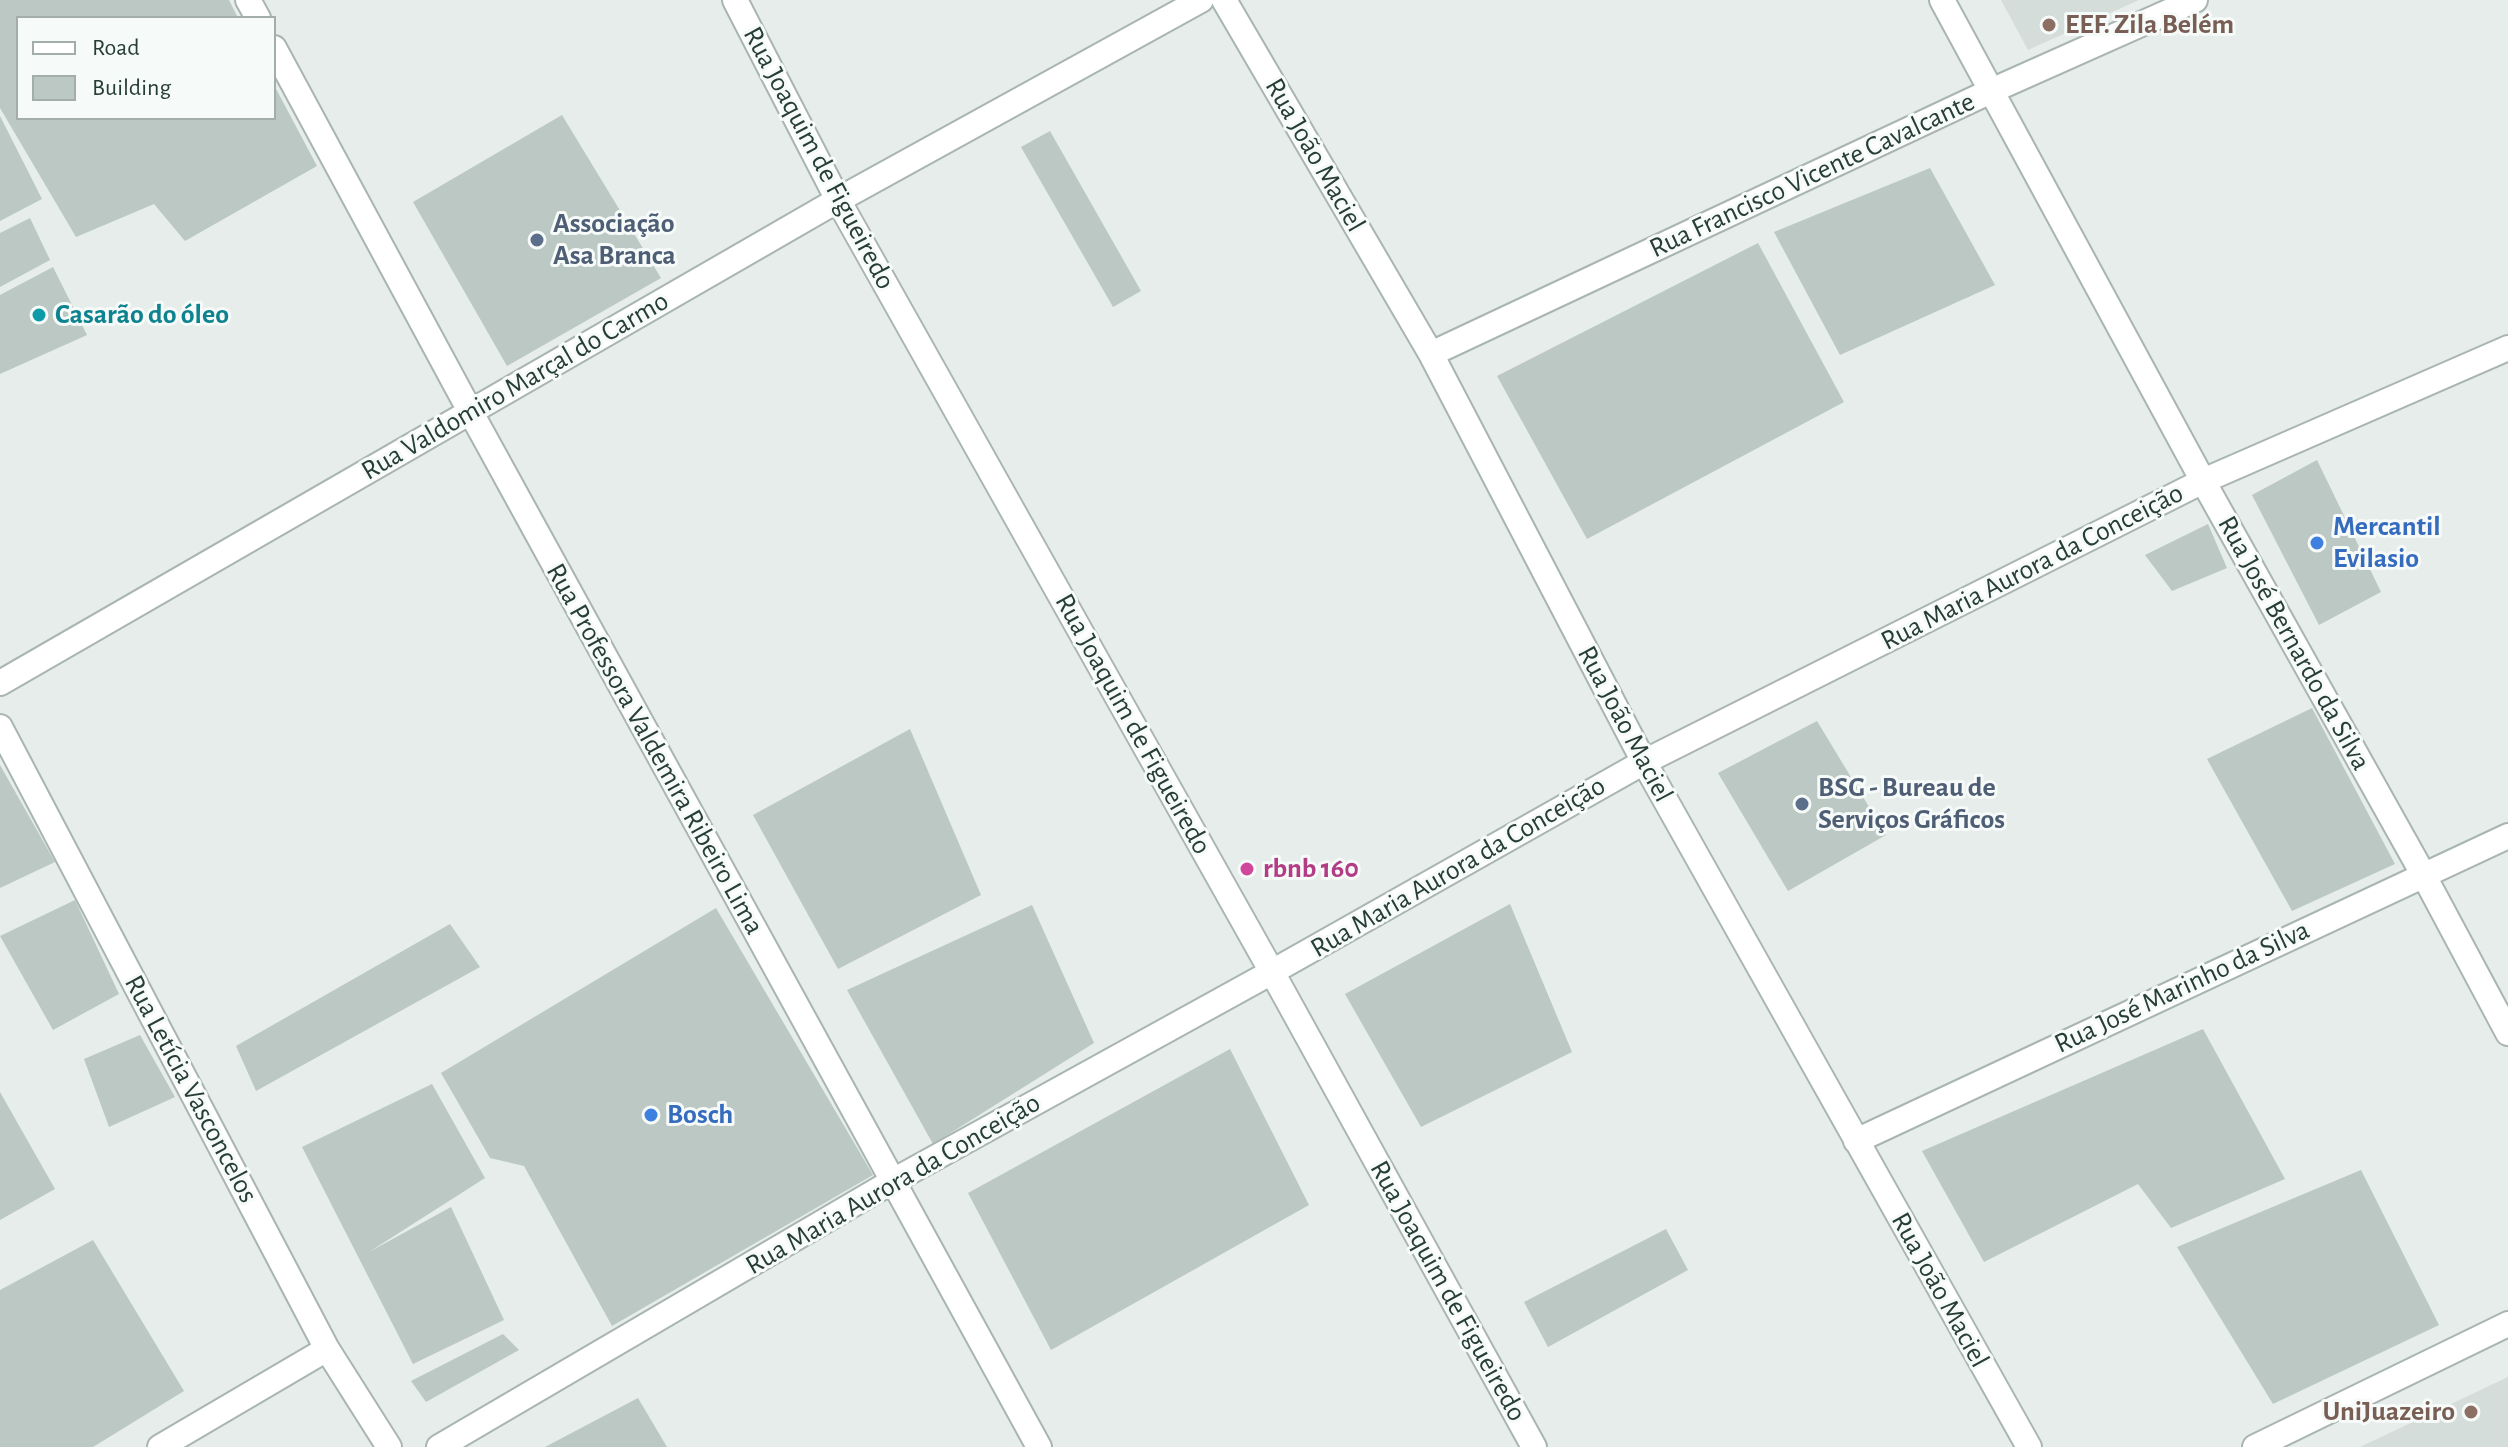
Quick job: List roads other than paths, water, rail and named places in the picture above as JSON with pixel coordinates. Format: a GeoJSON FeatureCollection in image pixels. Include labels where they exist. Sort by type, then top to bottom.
{"type":"FeatureCollection","features":[{"type":"Feature","properties":{"kind":"street","name":"Rua Joaquim de Figueiredo"},"geometry":{"type":"LineString","coordinates":[[735,0],[838,200],[1272,972],[1534,1447]]}},
{"type":"Feature","properties":{"kind":"street","name":"Rua Valdomiro Marçal do Carmo"},"geometry":{"type":"LineString","coordinates":[[0,683],[838,200],[1201,0]]}},
{"type":"Feature","properties":{"kind":"street","name":"Rua João Maciel"},"geometry":{"type":"LineString","coordinates":[[1224,0],[1431,354],[1644,762],[2029,1447]]}},
{"type":"Feature","properties":{"kind":"street","name":"Rua José Bernardo da Silva"},"geometry":{"type":"LineString","coordinates":[[1942,0],[2508,1033]]}},
{"type":"Feature","properties":{"kind":"street","name":"Rua Francisco Vicente Cavalcante"},"geometry":{"type":"LineString","coordinates":[[1431,354],[1991,91],[2195,0]]}},
{"type":"Feature","properties":{"kind":"street","name":"Rua Professora Valdemira Ribeiro Lima"},"geometry":{"type":"LineString","coordinates":[[276,52],[1039,1447]]}},
{"type":"Feature","properties":{"kind":"street","name":"Rua Maria Aurora da Conceição"},"geometry":{"type":"LineString","coordinates":[[439,1447],[893,1181],[1644,762],[2203,481],[2508,348]]}},
{"type":"Feature","properties":{"kind":"street","name":"Rua Letícia Vasconcelos"},"geometry":{"type":"LineString","coordinates":[[0,727],[327,1349],[389,1447]]}},
{"type":"Feature","properties":{"kind":"street","name":"Rua José Marinho da Silva"},"geometry":{"type":"LineString","coordinates":[[1856,1141],[2508,836]]}},
{"type":"Feature","properties":{"kind":"street"},"geometry":{"type":"LineString","coordinates":[[2255,1447],[2508,1324]]}},
{"type":"Feature","properties":{"kind":"street"},"geometry":{"type":"LineString","coordinates":[[160,1447],[327,1349]]}},
{"type":"Feature","properties":{"kind":"place","name":"EEF. Zila Belém"},"geometry":{"type":"Point","coordinates":[2049,25]}},
{"type":"Feature","properties":{"kind":"place","name":"Associação Asa Branca"},"geometry":{"type":"Point","coordinates":[537,240]}},
{"type":"Feature","properties":{"kind":"place","name":"Casarão do óleo"},"geometry":{"type":"Point","coordinates":[39,315]}},
{"type":"Feature","properties":{"kind":"place","name":"Mercantil Evilasio"},"geometry":{"type":"Point","coordinates":[2317,543]}},
{"type":"Feature","properties":{"kind":"place","name":"BSG - Bureau de Serviços Gráficos"},"geometry":{"type":"Point","coordinates":[1802,804]}},
{"type":"Feature","properties":{"kind":"place","name":"rbnb 160"},"geometry":{"type":"Point","coordinates":[1247,869]}},
{"type":"Feature","properties":{"kind":"place","name":"Bosch"},"geometry":{"type":"Point","coordinates":[651,1115]}},
{"type":"Feature","properties":{"kind":"place","name":"UniJuazeiro"},"geometry":{"type":"Point","coordinates":[2471,1412]}}]}
